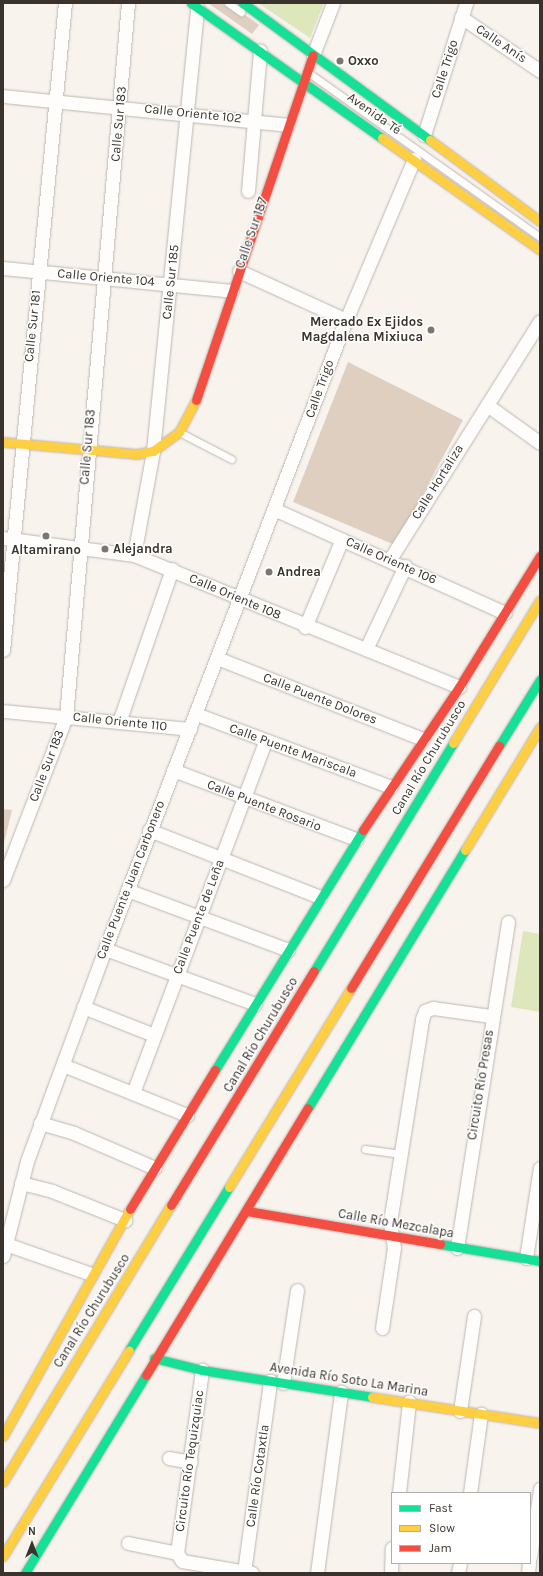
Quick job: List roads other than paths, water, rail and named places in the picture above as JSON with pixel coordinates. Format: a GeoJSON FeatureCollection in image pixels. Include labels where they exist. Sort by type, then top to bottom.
{"type":"FeatureCollection","features":[{"type":"Feature","properties":{"kind":"street","name":"Calle Sur 181"},"geometry":{"type":"LineString","coordinates":[[3,650],[8,539],[21,443],[65,3]]}},
{"type":"Feature","properties":{"kind":"street","name":"Calle Sur 183"},"geometry":{"type":"LineString","coordinates":[[3,880],[66,717],[87,450],[121,107],[128,3]]}},
{"type":"Feature","properties":{"kind":"street","name":"Avenida Té"},"geometry":{"type":"LineString","coordinates":[[243,3],[312,58],[424,135],[540,221]]}},
{"type":"Feature","properties":{"kind":"street","name":"Calle Sur 187"},"geometry":{"type":"LineString","coordinates":[[153,451],[179,432],[192,411],[304,74],[312,58],[333,3]]}},
{"type":"Feature","properties":{"kind":"street","name":"Calle Trigo"},"geometry":{"type":"LineString","coordinates":[[424,135],[466,3]]}},
{"type":"Feature","properties":{"kind":"street","name":"Avenida Té"},"geometry":{"type":"LineString","coordinates":[[194,5],[260,51],[304,74],[414,159],[540,250]]}},
{"type":"Feature","properties":{"kind":"street","name":"Calle Sur 185"},"geometry":{"type":"LineString","coordinates":[[134,555],[153,451],[188,114],[194,5]]}},
{"type":"Feature","properties":{"kind":"street","name":"Calle Anís"},"geometry":{"type":"LineString","coordinates":[[461,17],[540,71]]}},
{"type":"Feature","properties":{"kind":"street","name":"Calle Sur 187"},"geometry":{"type":"LineString","coordinates":[[248,191],[260,51]]}},
{"type":"Feature","properties":{"kind":"street","name":"Calle Oriente 102"},"geometry":{"type":"LineString","coordinates":[[3,96],[288,124]]}},
{"type":"Feature","properties":{"kind":"street","name":"Calle Trigo"},"geometry":{"type":"LineString","coordinates":[[276,510],[346,320],[414,159]]}},
{"type":"Feature","properties":{"kind":"street","name":"Calle Oriente 104"},"geometry":{"type":"LineString","coordinates":[[3,268],[232,291]]}},
{"type":"Feature","properties":{"kind":"street"},"geometry":{"type":"LineString","coordinates":[[239,271],[346,320]]}},
{"type":"Feature","properties":{"kind":"street","name":"Calle Hortaliza"},"geometry":{"type":"LineString","coordinates":[[390,559],[540,321]]}},
{"type":"Feature","properties":{"kind":"street"},"geometry":{"type":"LineString","coordinates":[[487,405],[540,443]]}},
{"type":"Feature","properties":{"kind":"street"},"geometry":{"type":"LineString","coordinates":[[3,442],[137,454],[153,451]]}},
{"type":"Feature","properties":{"kind":"street","name":"Calle Oriente 106"},"geometry":{"type":"LineString","coordinates":[[276,510],[390,559],[505,613]]}},
{"type":"Feature","properties":{"kind":"street","name":"Calle Puente Juan Carbonero"},"geometry":{"type":"LineString","coordinates":[[4,1247],[20,1183],[40,1123],[63,1065],[149,830],[276,510]]}},
{"type":"Feature","properties":{"kind":"street","name":"Calle Oriente 108"},"geometry":{"type":"LineString","coordinates":[[8,539],[79,546],[134,555],[172,569],[305,626],[459,687]]}},
{"type":"Feature","properties":{"kind":"street"},"geometry":{"type":"LineString","coordinates":[[305,626],[342,539]]}},
{"type":"Feature","properties":{"kind":"street","name":"Canal Río Churubusco"},"geometry":{"type":"LineString","coordinates":[[3,1436],[9,1416],[91,1274],[320,897],[356,839],[459,687],[540,556]]}},
{"type":"Feature","properties":{"kind":"street"},"geometry":{"type":"LineString","coordinates":[[366,649],[405,566]]}},
{"type":"Feature","properties":{"kind":"street"},"geometry":{"type":"LineString","coordinates":[[119,722],[172,569]]}},
{"type":"Feature","properties":{"kind":"street","name":"Canal Río Churubusco"},"geometry":{"type":"LineString","coordinates":[[3,1482],[540,600]]}},
{"type":"Feature","properties":{"kind":"street","name":"Calle Puente Dolores"},"geometry":{"type":"LineString","coordinates":[[217,658],[423,739]]}},
{"type":"Feature","properties":{"kind":"street"},"geometry":{"type":"LineString","coordinates":[[3,1556],[540,680]]}},
{"type":"Feature","properties":{"kind":"street","name":"Calle Oriente 110"},"geometry":{"type":"LineString","coordinates":[[3,711],[190,729]]}},
{"type":"Feature","properties":{"kind":"street","name":"Calle Puente Mariscala"},"geometry":{"type":"LineString","coordinates":[[196,714],[391,787]]}},
{"type":"Feature","properties":{"kind":"street"},"geometry":{"type":"LineString","coordinates":[[24,1573],[154,1358],[247,1211],[540,727]]}},
{"type":"Feature","properties":{"kind":"street","name":"Calle Puente de Leña"},"geometry":{"type":"LineString","coordinates":[[133,1093],[265,741]]}},
{"type":"Feature","properties":{"kind":"street","name":"Calle Puente Rosario"},"geometry":{"type":"LineString","coordinates":[[173,770],[244,800],[356,839]]}},
{"type":"Feature","properties":{"kind":"street"},"geometry":{"type":"LineString","coordinates":[[149,830],[320,897]]}},
{"type":"Feature","properties":{"kind":"street"},"geometry":{"type":"LineString","coordinates":[[127,890],[288,950]]}},
{"type":"Feature","properties":{"kind":"street","name":"Circuito Río Presas"},"geometry":{"type":"LineString","coordinates":[[457,1248],[492,1016],[508,922]]}},
{"type":"Feature","properties":{"kind":"street"},"geometry":{"type":"LineString","coordinates":[[105,949],[255,1004]]}},
{"type":"Feature","properties":{"kind":"street"},"geometry":{"type":"LineString","coordinates":[[83,1007],[154,1035]]}},
{"type":"Feature","properties":{"kind":"street"},"geometry":{"type":"LineString","coordinates":[[382,1328],[392,1237],[390,1222],[422,1019],[425,1011],[433,1008],[492,1016]]}},
{"type":"Feature","properties":{"kind":"street"},"geometry":{"type":"LineString","coordinates":[[63,1065],[187,1115]]}},
{"type":"Feature","properties":{"kind":"street"},"geometry":{"type":"LineString","coordinates":[[40,1123],[74,1133],[155,1168]]}},
{"type":"Feature","properties":{"kind":"street"},"geometry":{"type":"LineString","coordinates":[[526,1258],[540,1168]]}},
{"type":"Feature","properties":{"kind":"street"},"geometry":{"type":"LineString","coordinates":[[20,1183],[52,1191],[125,1220]]}},
{"type":"Feature","properties":{"kind":"street","name":"Calle Río Mezcalapa"},"geometry":{"type":"LineString","coordinates":[[247,1211],[392,1237],[540,1261]]}},
{"type":"Feature","properties":{"kind":"street"},"geometry":{"type":"LineString","coordinates":[[4,1247],[91,1274]]}},
{"type":"Feature","properties":{"kind":"street","name":"Calle Río Cotaxtla"},"geometry":{"type":"LineString","coordinates":[[248,1572],[277,1382],[297,1290]]}},
{"type":"Feature","properties":{"kind":"street"},"geometry":{"type":"LineString","coordinates":[[460,1411],[474,1316]]}},
{"type":"Feature","properties":{"kind":"street","name":"Avenida Río Soto La Marina"},"geometry":{"type":"LineString","coordinates":[[154,1358],[202,1370],[540,1423]]}},
{"type":"Feature","properties":{"kind":"street","name":"Circuito Río Tequizquiac"},"geometry":{"type":"LineString","coordinates":[[177,1552],[191,1462],[202,1370]]}},
{"type":"Feature","properties":{"kind":"street"},"geometry":{"type":"LineString","coordinates":[[317,1573],[341,1392]]}},
{"type":"Feature","properties":{"kind":"street"},"geometry":{"type":"LineString","coordinates":[[399,1492],[409,1402]]}},
{"type":"Feature","properties":{"kind":"street"},"geometry":{"type":"LineString","coordinates":[[470,1492],[482,1414]]}},
{"type":"Feature","properties":{"kind":"street"},"geometry":{"type":"LineString","coordinates":[[169,1458],[191,1462]]}},
{"type":"Feature","properties":{"kind":"street"},"geometry":{"type":"LineString","coordinates":[[531,1550],[540,1489]]}},
{"type":"Feature","properties":{"kind":"street"},"geometry":{"type":"LineString","coordinates":[[128,1543],[177,1552],[182,1561],[248,1572]]}},
{"type":"Feature","properties":{"kind":"lane"},"geometry":{"type":"LineString","coordinates":[[228,3],[312,58],[320,78]]}},
{"type":"Feature","properties":{"kind":"lane"},"geometry":{"type":"LineString","coordinates":[[304,74],[320,78],[540,237]]}},
{"type":"Feature","properties":{"kind":"lane"},"geometry":{"type":"LineString","coordinates":[[179,432],[231,459]]}},
{"type":"Feature","properties":{"kind":"lane"},"geometry":{"type":"LineString","coordinates":[[365,1149],[400,1154]]}},
{"type":"Feature","properties":{"kind":"place","name":"Oxxo"},"geometry":{"type":"Point","coordinates":[340,61]}},
{"type":"Feature","properties":{"kind":"place","name":"Mercado Ex Ejidos Magdalena Mixiuca"},"geometry":{"type":"Point","coordinates":[431,330]}},
{"type":"Feature","properties":{"kind":"place","name":"Altamirano"},"geometry":{"type":"Point","coordinates":[46,536]}},
{"type":"Feature","properties":{"kind":"place","name":"Alejandra"},"geometry":{"type":"Point","coordinates":[105,549]}},
{"type":"Feature","properties":{"kind":"place","name":"Andrea"},"geometry":{"type":"Point","coordinates":[269,572]}}]}
